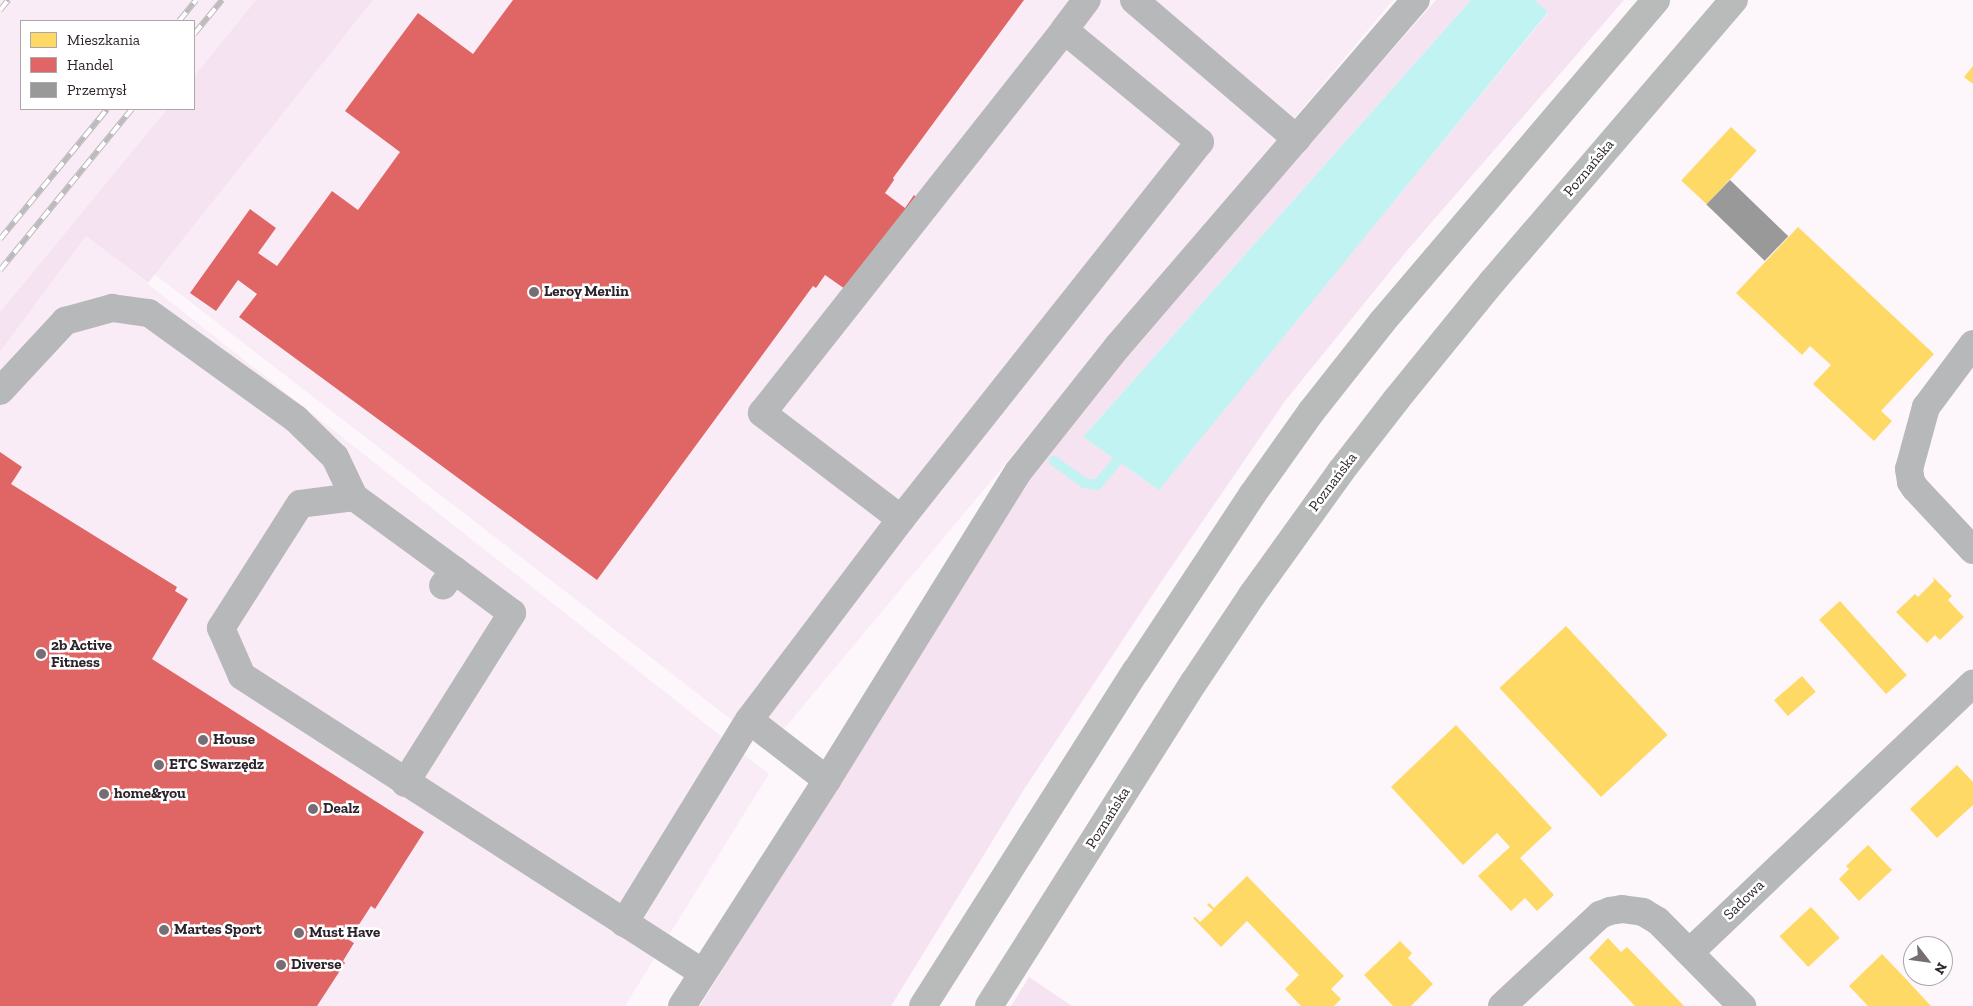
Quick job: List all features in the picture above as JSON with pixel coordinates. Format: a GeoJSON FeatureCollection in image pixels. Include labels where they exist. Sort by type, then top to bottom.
{"type":"FeatureCollection","features":[{"type":"Feature","properties":{"kind":"main road"},"geometry":{"type":"LineString","coordinates":[[923,1006],[1141,664],[1252,495],[1311,412],[1446,245],[1656,0]]}},
{"type":"Feature","properties":{"kind":"main road","name":"Poznańska"},"geometry":{"type":"LineString","coordinates":[[989,1006],[1194,682],[1324,494],[1396,400],[1492,282],[1734,0]]}},
{"type":"Feature","properties":{"kind":"street"},"geometry":{"type":"LineString","coordinates":[[901,519],[762,412],[1087,0]]}},
{"type":"Feature","properties":{"kind":"street"},"geometry":{"type":"LineString","coordinates":[[1134,0],[1297,139]]}},
{"type":"Feature","properties":{"kind":"street"},"geometry":{"type":"LineString","coordinates":[[682,1006],[827,780],[1018,472],[1118,346],[1416,0]]}},
{"type":"Feature","properties":{"kind":"street"},"geometry":{"type":"LineString","coordinates":[[624,923],[749,720],[901,519],[1200,142],[1064,30]]}},
{"type":"Feature","properties":{"kind":"street"},"geometry":{"type":"LineString","coordinates":[[0,391],[65,321],[112,308],[149,313],[296,419],[335,457],[354,497],[386,533],[448,578],[512,613],[405,783]]}},
{"type":"Feature","properties":{"kind":"street"},"geometry":{"type":"LineString","coordinates":[[1973,344],[1926,407],[1909,469],[1911,482],[1973,550]]}},
{"type":"Feature","properties":{"kind":"street"},"geometry":{"type":"LineString","coordinates":[[354,497],[300,504],[221,628],[242,676],[702,973]]}},
{"type":"Feature","properties":{"kind":"street","name":"Sadowa"},"geometry":{"type":"LineString","coordinates":[[1690,952],[1973,683]]}},
{"type":"Feature","properties":{"kind":"street"},"geometry":{"type":"LineString","coordinates":[[749,720],[827,780]]}},
{"type":"Feature","properties":{"kind":"street"},"geometry":{"type":"LineString","coordinates":[[1502,1006],[1600,915],[1610,911],[1633,910],[1652,917],[1690,952],[1742,1006]]}},
{"type":"Feature","properties":{"kind":"shaded area"},"geometry":{"type":"Polygon","coordinates":[[[0,0],[256,0],[195,75],[195,20],[20,20],[20,110],[166,110],[0,312],[0,0]]]}},
{"type":"Feature","properties":{"kind":"shaded area"},"geometry":{"type":"Polygon","coordinates":[[[256,0],[373,0],[148,283],[86,236],[0,352],[0,312],[166,110],[195,110],[195,75],[256,0]]]}},
{"type":"Feature","properties":{"kind":"shaded area"},"geometry":{"type":"Polygon","coordinates":[[[373,0],[1393,0],[768,748],[154,274],[373,0]]]}},
{"type":"Feature","properties":{"kind":"shaded area"},"geometry":{"type":"Polygon","coordinates":[[[1436,0],[1471,0],[1083,437],[1158,489],[1548,13],[1535,0],[1624,0],[1405,253],[1285,401],[1159,585],[1023,791],[891,1006],[700,1006],[1031,474],[1156,319],[1436,0]]]}},
{"type":"Feature","properties":{"kind":"shaded area"},"geometry":{"type":"Polygon","coordinates":[[[86,235],[769,774],[625,1006],[0,1006],[0,352],[86,235]]]}},
{"type":"Feature","properties":{"kind":"shaded area"},"geometry":{"type":"Polygon","coordinates":[[[1029,977],[1072,1006],[1011,1006],[1029,977]]]}},
{"type":"Feature","properties":{"kind":"water"},"geometry":{"type":"Polygon","coordinates":[[[1471,0],[1535,0],[1548,12],[1159,490],[1083,437],[1471,0]]]}},
{"type":"Feature","properties":{"kind":"building: Mieszkania"},"geometry":{"type":"Polygon","coordinates":[[[1973,66],[1973,84],[1964,77],[1973,66]]]}},
{"type":"Feature","properties":{"kind":"building: Mieszkania"},"geometry":{"type":"Polygon","coordinates":[[[1731,127],[1757,151],[1707,204],[1681,180],[1731,127]]]}},
{"type":"Feature","properties":{"kind":"building: Mieszkania"},"geometry":{"type":"Polygon","coordinates":[[[1798,227],[1934,354],[1881,411],[1892,421],[1874,441],[1813,384],[1831,365],[1810,346],[1802,355],[1736,293],[1798,227]]]}},
{"type":"Feature","properties":{"kind":"building: Mieszkania"},"geometry":{"type":"Polygon","coordinates":[[[1933,577],[1952,596],[1948,600],[1964,617],[1940,640],[1935,635],[1927,643],[1896,612],[1915,594],[1918,597],[1934,581],[1933,577]]]}},
{"type":"Feature","properties":{"kind":"building: Mieszkania"},"geometry":{"type":"Polygon","coordinates":[[[1840,601],[1907,675],[1886,694],[1819,620],[1840,601]]]}},
{"type":"Feature","properties":{"kind":"building: Mieszkania"},"geometry":{"type":"Polygon","coordinates":[[[1566,626],[1668,735],[1601,797],[1499,688],[1566,626]]]}},
{"type":"Feature","properties":{"kind":"building: Mieszkania"},"geometry":{"type":"Polygon","coordinates":[[[1802,676],[1816,692],[1788,716],[1774,700],[1802,676]]]}},
{"type":"Feature","properties":{"kind":"building: Mieszkania"},"geometry":{"type":"Polygon","coordinates":[[[1456,725],[1552,828],[1520,858],[1554,895],[1537,911],[1525,898],[1511,911],[1478,876],[1510,847],[1497,833],[1463,865],[1391,787],[1456,725]]]}},
{"type":"Feature","properties":{"kind":"building: Mieszkania"},"geometry":{"type":"Polygon","coordinates":[[[1957,765],[1973,782],[1973,805],[1937,838],[1910,809],[1957,765]]]}},
{"type":"Feature","properties":{"kind":"building: Mieszkania"},"geometry":{"type":"Polygon","coordinates":[[[1868,845],[1892,870],[1859,901],[1839,879],[1849,869],[1846,866],[1868,845]]]}},
{"type":"Feature","properties":{"kind":"building: Mieszkania"},"geometry":{"type":"Polygon","coordinates":[[[1247,876],[1344,976],[1331,989],[1341,999],[1334,1006],[1301,1006],[1285,989],[1299,975],[1247,921],[1221,947],[1193,918],[1195,917],[1200,922],[1213,910],[1207,905],[1209,903],[1214,908],[1247,876]]]}},
{"type":"Feature","properties":{"kind":"building: Mieszkania"},"geometry":{"type":"Polygon","coordinates":[[[1811,907],[1840,938],[1808,967],[1780,936],[1811,907]]]}},
{"type":"Feature","properties":{"kind":"building: Mieszkania"},"geometry":{"type":"Polygon","coordinates":[[[1608,938],[1621,952],[1627,947],[1684,1006],[1635,1006],[1589,958],[1608,938]]]}},
{"type":"Feature","properties":{"kind":"building: Mieszkania"},"geometry":{"type":"Polygon","coordinates":[[[1400,941],[1412,953],[1408,958],[1433,984],[1411,1006],[1393,1006],[1364,975],[1400,941]]]}},
{"type":"Feature","properties":{"kind":"building: Mieszkania"},"geometry":{"type":"Polygon","coordinates":[[[1882,954],[1903,976],[1903,986],[1912,986],[1931,1006],[1868,1006],[1849,986],[1882,954]]]}},
{"type":"Feature","properties":{"kind":"building: Handel","name":"Leroy Merlin"},"geometry":{"type":"Polygon","coordinates":[[[513,0],[1024,0],[893,178],[894,180],[885,193],[905,208],[914,195],[916,197],[845,289],[825,275],[816,288],[813,286],[597,580],[239,317],[257,294],[238,280],[216,311],[190,293],[250,209],[276,228],[258,253],[277,266],[332,191],[358,210],[400,152],[345,111],[418,13],[473,54],[513,0]]]}},
{"type":"Feature","properties":{"kind":"building: Handel","name":"ETC Swarzędz"},"geometry":{"type":"Polygon","coordinates":[[[0,452],[22,467],[11,484],[177,587],[175,591],[188,599],[152,659],[424,832],[375,909],[371,906],[349,940],[354,943],[343,961],[345,963],[317,1006],[0,1006],[0,452]]]}},
{"type":"Feature","properties":{"kind":"building: Przemysł"},"geometry":{"type":"Polygon","coordinates":[[[1730,180],[1788,236],[1765,261],[1706,204],[1730,180]]]}},
{"type":"Feature","properties":{"kind":"waterway"},"geometry":{"type":"LineString","coordinates":[[1054,461],[1084,483],[1097,485],[1117,461]]}},
{"type":"Feature","properties":{"kind":"railway"},"geometry":{"type":"LineString","coordinates":[[0,10],[8,0]]}},
{"type":"Feature","properties":{"kind":"railway"},"geometry":{"type":"LineString","coordinates":[[180,20],[196,0]]}},
{"type":"Feature","properties":{"kind":"railway"},"geometry":{"type":"LineString","coordinates":[[195,33],[222,0]]}},
{"type":"Feature","properties":{"kind":"railway"},"geometry":{"type":"LineString","coordinates":[[0,239],[106,110]]}},
{"type":"Feature","properties":{"kind":"railway"},"geometry":{"type":"LineString","coordinates":[[0,270],[131,110]]}},
{"type":"Feature","properties":{"kind":"place","name":"Leroy Merlin"},"geometry":{"type":"Point","coordinates":[534,292]}},
{"type":"Feature","properties":{"kind":"place","name":"2b Active Fitness"},"geometry":{"type":"Point","coordinates":[41,654]}},
{"type":"Feature","properties":{"kind":"place","name":"House"},"geometry":{"type":"Point","coordinates":[203,740]}},
{"type":"Feature","properties":{"kind":"place","name":"ETC Swarzędz"},"geometry":{"type":"Point","coordinates":[159,765]}},
{"type":"Feature","properties":{"kind":"place","name":"home&you"},"geometry":{"type":"Point","coordinates":[104,794]}},
{"type":"Feature","properties":{"kind":"place","name":"Dealz"},"geometry":{"type":"Point","coordinates":[313,809]}},
{"type":"Feature","properties":{"kind":"place","name":"Martes Sport"},"geometry":{"type":"Point","coordinates":[164,930]}},
{"type":"Feature","properties":{"kind":"place","name":"Must Have"},"geometry":{"type":"Point","coordinates":[299,933]}},
{"type":"Feature","properties":{"kind":"place","name":"Diverse"},"geometry":{"type":"Point","coordinates":[281,965]}}]}
